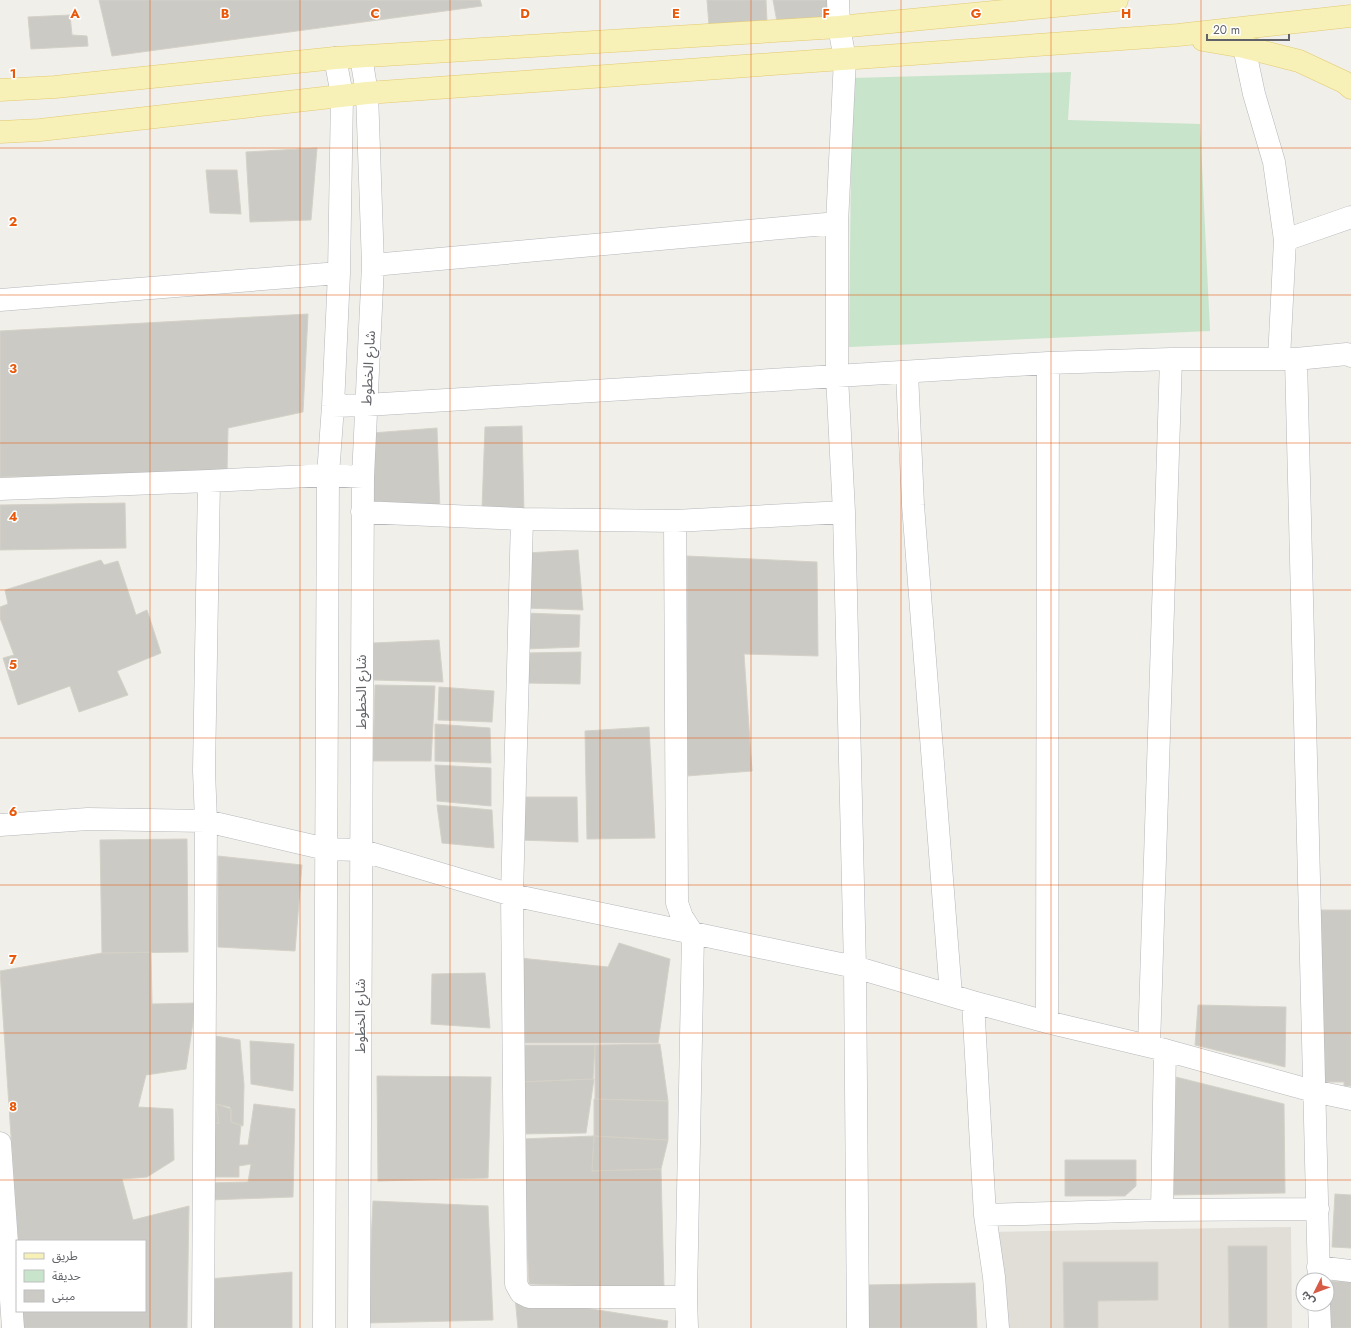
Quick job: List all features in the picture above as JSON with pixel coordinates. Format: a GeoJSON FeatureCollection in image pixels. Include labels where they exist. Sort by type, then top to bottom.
{"type":"FeatureCollection","features":[{"type":"Feature","properties":{"kind":"main road"},"geometry":{"type":"LineString","coordinates":[[0,90],[55,87],[335,58],[839,27],[1117,0]]}},
{"type":"Feature","properties":{"kind":"main road"},"geometry":{"type":"LineString","coordinates":[[0,132],[40,130],[342,95],[1178,35],[1351,16]]}},
{"type":"Feature","properties":{"kind":"main road"},"geometry":{"type":"LineString","coordinates":[[1178,35],[1244,47],[1299,61],[1344,82],[1351,88]]}},
{"type":"Feature","properties":{"kind":"street"},"geometry":{"type":"LineString","coordinates":[[838,0],[839,27],[845,59],[837,223],[837,376],[844,512],[855,967],[858,1328]]}},
{"type":"Feature","properties":{"kind":"street"},"geometry":{"type":"LineString","coordinates":[[1244,47],[1254,94],[1274,162],[1285,240],[1319,1272]]}},
{"type":"Feature","properties":{"kind":"street","name":"شارع الخطوط"},"geometry":{"type":"LineString","coordinates":[[359,1328],[362,512],[373,265],[367,93],[361,57]]}},
{"type":"Feature","properties":{"kind":"street"},"geometry":{"type":"LineString","coordinates":[[324,1328],[328,475],[339,273],[342,95],[335,58]]}},
{"type":"Feature","properties":{"kind":"street"},"geometry":{"type":"LineString","coordinates":[[1285,240],[1351,217]]}},
{"type":"Feature","properties":{"kind":"street"},"geometry":{"type":"LineString","coordinates":[[373,265],[837,223]]}},
{"type":"Feature","properties":{"kind":"street"},"geometry":{"type":"LineString","coordinates":[[0,300],[339,273]]}},
{"type":"Feature","properties":{"kind":"street"},"geometry":{"type":"LineString","coordinates":[[332,406],[908,373],[1048,363],[1171,359],[1288,359],[1347,354],[1351,356]]}},
{"type":"Feature","properties":{"kind":"street"},"geometry":{"type":"LineString","coordinates":[[1162,1210],[1157,1048],[1171,359]]}},
{"type":"Feature","properties":{"kind":"street"},"geometry":{"type":"LineString","coordinates":[[1047,1022],[1048,363]]}},
{"type":"Feature","properties":{"kind":"street"},"geometry":{"type":"LineString","coordinates":[[908,373],[913,505],[952,995]]}},
{"type":"Feature","properties":{"kind":"street"},"geometry":{"type":"LineString","coordinates":[[0,489],[328,475],[363,476]]}},
{"type":"Feature","properties":{"kind":"street"},"geometry":{"type":"LineString","coordinates":[[203,1328],[206,821],[204,772],[209,481]]}},
{"type":"Feature","properties":{"kind":"street"},"geometry":{"type":"LineString","coordinates":[[362,512],[522,519],[675,521],[844,512]]}},
{"type":"Feature","properties":{"kind":"street"},"geometry":{"type":"LineString","coordinates":[[522,519],[512,896],[516,1284],[521,1293],[529,1297],[686,1297]]}},
{"type":"Feature","properties":{"kind":"street"},"geometry":{"type":"LineString","coordinates":[[675,521],[677,903],[682,918],[693,934],[686,1297],[687,1328]]}},
{"type":"Feature","properties":{"kind":"street"},"geometry":{"type":"LineString","coordinates":[[0,825],[88,819],[206,821],[326,849],[360,850],[512,896],[855,967],[1047,1022],[1157,1048],[1313,1091],[1351,1099]]}},
{"type":"Feature","properties":{"kind":"street"},"geometry":{"type":"LineString","coordinates":[[973,1002],[985,1215],[994,1277],[998,1328]]}},
{"type":"Feature","properties":{"kind":"street"},"geometry":{"type":"LineString","coordinates":[[0,1143],[12,1328]]}},
{"type":"Feature","properties":{"kind":"street"},"geometry":{"type":"LineString","coordinates":[[985,1215],[1162,1210],[1318,1209]]}},
{"type":"Feature","properties":{"kind":"street"},"geometry":{"type":"LineString","coordinates":[[1335,1272],[1351,1271]]}},
{"type":"Feature","properties":{"kind":"street"},"geometry":{"type":"LineString","coordinates":[[1319,1312],[1320,1328]]}},
{"type":"Feature","properties":{"kind":"shaded area"},"geometry":{"type":"Polygon","coordinates":[[[1291,1227],[1292,1328],[1006,1328],[989,1232],[1291,1227]]]}},
{"type":"Feature","properties":{"kind":"green space"},"geometry":{"type":"Polygon","coordinates":[[[1071,72],[1068,120],[1200,124],[1210,331],[849,347],[852,78],[1071,72]]]}},
{"type":"Feature","properties":{"kind":"building"},"geometry":{"type":"Polygon","coordinates":[[[99,0],[480,0],[482,6],[112,56],[99,0]]]}},
{"type":"Feature","properties":{"kind":"building"},"geometry":{"type":"Polygon","coordinates":[[[707,0],[766,0],[767,21],[709,26],[707,0]]]}},
{"type":"Feature","properties":{"kind":"building"},"geometry":{"type":"Polygon","coordinates":[[[773,0],[828,0],[831,21],[777,22],[773,0]]]}},
{"type":"Feature","properties":{"kind":"building"},"geometry":{"type":"Polygon","coordinates":[[[70,15],[72,35],[87,36],[88,46],[31,49],[28,17],[70,15]]]}},
{"type":"Feature","properties":{"kind":"building"},"geometry":{"type":"Polygon","coordinates":[[[317,148],[311,220],[250,222],[246,152],[317,148]]]}},
{"type":"Feature","properties":{"kind":"building"},"geometry":{"type":"Polygon","coordinates":[[[206,170],[237,170],[241,214],[210,213],[206,170]]]}},
{"type":"Feature","properties":{"kind":"building"},"geometry":{"type":"Polygon","coordinates":[[[308,314],[303,412],[228,428],[227,473],[0,477],[0,331],[308,314]]]}},
{"type":"Feature","properties":{"kind":"building"},"geometry":{"type":"Polygon","coordinates":[[[522,426],[524,512],[482,508],[485,427],[522,426]]]}},
{"type":"Feature","properties":{"kind":"building"},"geometry":{"type":"Polygon","coordinates":[[[437,428],[440,511],[368,506],[372,433],[437,428]]]}},
{"type":"Feature","properties":{"kind":"building"},"geometry":{"type":"Polygon","coordinates":[[[125,503],[126,548],[0,550],[0,505],[125,503]]]}},
{"type":"Feature","properties":{"kind":"building"},"geometry":{"type":"Polygon","coordinates":[[[578,550],[583,610],[525,608],[527,553],[578,550]]]}},
{"type":"Feature","properties":{"kind":"building"},"geometry":{"type":"Polygon","coordinates":[[[687,556],[817,562],[818,656],[744,654],[752,771],[687,776],[687,556]]]}},
{"type":"Feature","properties":{"kind":"building"},"geometry":{"type":"Polygon","coordinates":[[[101,560],[104,565],[118,561],[136,615],[147,610],[161,653],[117,671],[128,695],[79,712],[70,686],[18,705],[3,658],[14,655],[0,618],[0,607],[8,604],[5,590],[101,560]]]}},
{"type":"Feature","properties":{"kind":"building"},"geometry":{"type":"Polygon","coordinates":[[[525,613],[580,615],[579,647],[525,649],[525,613]]]}},
{"type":"Feature","properties":{"kind":"building"},"geometry":{"type":"Polygon","coordinates":[[[439,640],[443,682],[374,680],[373,643],[439,640]]]}},
{"type":"Feature","properties":{"kind":"building"},"geometry":{"type":"Polygon","coordinates":[[[581,652],[580,684],[524,683],[524,653],[581,652]]]}},
{"type":"Feature","properties":{"kind":"building"},"geometry":{"type":"Polygon","coordinates":[[[375,685],[435,686],[431,761],[373,761],[375,685]]]}},
{"type":"Feature","properties":{"kind":"building"},"geometry":{"type":"Polygon","coordinates":[[[439,687],[494,691],[492,722],[438,720],[439,687]]]}},
{"type":"Feature","properties":{"kind":"building"},"geometry":{"type":"Polygon","coordinates":[[[435,724],[490,728],[491,763],[435,761],[435,724]]]}},
{"type":"Feature","properties":{"kind":"building"},"geometry":{"type":"Polygon","coordinates":[[[649,727],[655,838],[587,839],[585,731],[649,727]]]}},
{"type":"Feature","properties":{"kind":"building"},"geometry":{"type":"Polygon","coordinates":[[[435,765],[491,768],[491,806],[437,801],[435,765]]]}},
{"type":"Feature","properties":{"kind":"building"},"geometry":{"type":"Polygon","coordinates":[[[520,797],[577,797],[578,842],[519,840],[520,797]]]}},
{"type":"Feature","properties":{"kind":"building"},"geometry":{"type":"Polygon","coordinates":[[[437,805],[492,810],[494,848],[442,843],[437,805]]]}},
{"type":"Feature","properties":{"kind":"building"},"geometry":{"type":"Polygon","coordinates":[[[187,839],[188,952],[102,953],[100,840],[187,839]]]}},
{"type":"Feature","properties":{"kind":"building"},"geometry":{"type":"Polygon","coordinates":[[[218,856],[302,865],[295,951],[218,947],[218,856]]]}},
{"type":"Feature","properties":{"kind":"building"},"geometry":{"type":"Polygon","coordinates":[[[1316,910],[1351,910],[1351,1086],[1344,1086],[1344,1082],[1317,1082],[1316,910]]]}},
{"type":"Feature","properties":{"kind":"building"},"geometry":{"type":"Polygon","coordinates":[[[619,943],[670,959],[658,1043],[519,1043],[520,958],[608,967],[619,943]]]}},
{"type":"Feature","properties":{"kind":"building"},"geometry":{"type":"Polygon","coordinates":[[[151,952],[152,1004],[196,1003],[186,1069],[146,1075],[138,1107],[173,1109],[174,1160],[147,1177],[122,1179],[133,1220],[189,1206],[187,1328],[23,1328],[22,1312],[146,1312],[146,1240],[18,1240],[0,971],[102,953],[151,952]]]}},
{"type":"Feature","properties":{"kind":"building"},"geometry":{"type":"Polygon","coordinates":[[[485,973],[490,1028],[431,1024],[432,974],[485,973]]]}},
{"type":"Feature","properties":{"kind":"building"},"geometry":{"type":"Polygon","coordinates":[[[1198,1005],[1286,1007],[1285,1067],[1195,1045],[1198,1005]]]}},
{"type":"Feature","properties":{"kind":"building"},"geometry":{"type":"Polygon","coordinates":[[[209,1035],[240,1040],[244,1085],[243,1126],[231,1122],[230,1107],[216,1104],[219,1123],[209,1124],[209,1035]]]}},
{"type":"Feature","properties":{"kind":"building"},"geometry":{"type":"Polygon","coordinates":[[[250,1041],[294,1044],[293,1091],[251,1084],[250,1041]]]}},
{"type":"Feature","properties":{"kind":"building"},"geometry":{"type":"Polygon","coordinates":[[[660,1044],[668,1101],[595,1099],[595,1045],[660,1044]]]}},
{"type":"Feature","properties":{"kind":"building"},"geometry":{"type":"Polygon","coordinates":[[[517,1045],[595,1045],[593,1079],[519,1082],[517,1045]]]}},
{"type":"Feature","properties":{"kind":"building"},"geometry":{"type":"Polygon","coordinates":[[[377,1076],[491,1077],[488,1178],[378,1181],[377,1076]]]}},
{"type":"Feature","properties":{"kind":"building"},"geometry":{"type":"Polygon","coordinates":[[[1176,1077],[1284,1104],[1285,1193],[1173,1195],[1176,1077]]]}},
{"type":"Feature","properties":{"kind":"building"},"geometry":{"type":"Polygon","coordinates":[[[594,1079],[586,1133],[521,1134],[519,1082],[594,1079]]]}},
{"type":"Feature","properties":{"kind":"building"},"geometry":{"type":"Polygon","coordinates":[[[594,1099],[668,1101],[668,1140],[594,1136],[594,1099]]]}},
{"type":"Feature","properties":{"kind":"building"},"geometry":{"type":"Polygon","coordinates":[[[216,1104],[231,1109],[231,1122],[241,1125],[239,1145],[248,1145],[254,1104],[295,1109],[293,1197],[209,1200],[208,1183],[248,1182],[251,1164],[239,1166],[239,1177],[204,1177],[209,1124],[219,1123],[216,1104]]]}},
{"type":"Feature","properties":{"kind":"building"},"geometry":{"type":"Polygon","coordinates":[[[594,1136],[668,1140],[661,1169],[592,1171],[594,1136]]]}},
{"type":"Feature","properties":{"kind":"building"},"geometry":{"type":"Polygon","coordinates":[[[594,1136],[592,1171],[661,1169],[664,1288],[529,1284],[522,1139],[594,1136]]]}},
{"type":"Feature","properties":{"kind":"building"},"geometry":{"type":"Polygon","coordinates":[[[1065,1160],[1136,1160],[1136,1186],[1125,1196],[1065,1196],[1065,1160]]]}},
{"type":"Feature","properties":{"kind":"building"},"geometry":{"type":"Polygon","coordinates":[[[1335,1194],[1351,1195],[1351,1248],[1332,1247],[1335,1194]]]}},
{"type":"Feature","properties":{"kind":"building"},"geometry":{"type":"Polygon","coordinates":[[[373,1201],[488,1206],[493,1320],[367,1323],[373,1201]]]}},
{"type":"Feature","properties":{"kind":"building"},"geometry":{"type":"Polygon","coordinates":[[[1228,1246],[1267,1246],[1267,1328],[1229,1328],[1228,1246]]]}},
{"type":"Feature","properties":{"kind":"building"},"geometry":{"type":"Polygon","coordinates":[[[1063,1262],[1158,1262],[1158,1300],[1098,1301],[1098,1328],[1064,1328],[1063,1262]]]}},
{"type":"Feature","properties":{"kind":"building"},"geometry":{"type":"Polygon","coordinates":[[[292,1272],[292,1328],[209,1328],[208,1279],[292,1272]]]}},
{"type":"Feature","properties":{"kind":"building"},"geometry":{"type":"Polygon","coordinates":[[[1335,1281],[1351,1282],[1351,1328],[1327,1328],[1328,1312],[1335,1312],[1335,1281]]]}},
{"type":"Feature","properties":{"kind":"building"},"geometry":{"type":"Polygon","coordinates":[[[975,1283],[977,1328],[867,1328],[866,1285],[975,1283]]]}},
{"type":"Feature","properties":{"kind":"building"},"geometry":{"type":"Polygon","coordinates":[[[515,1297],[668,1321],[667,1328],[518,1328],[515,1297]]]}}]}
